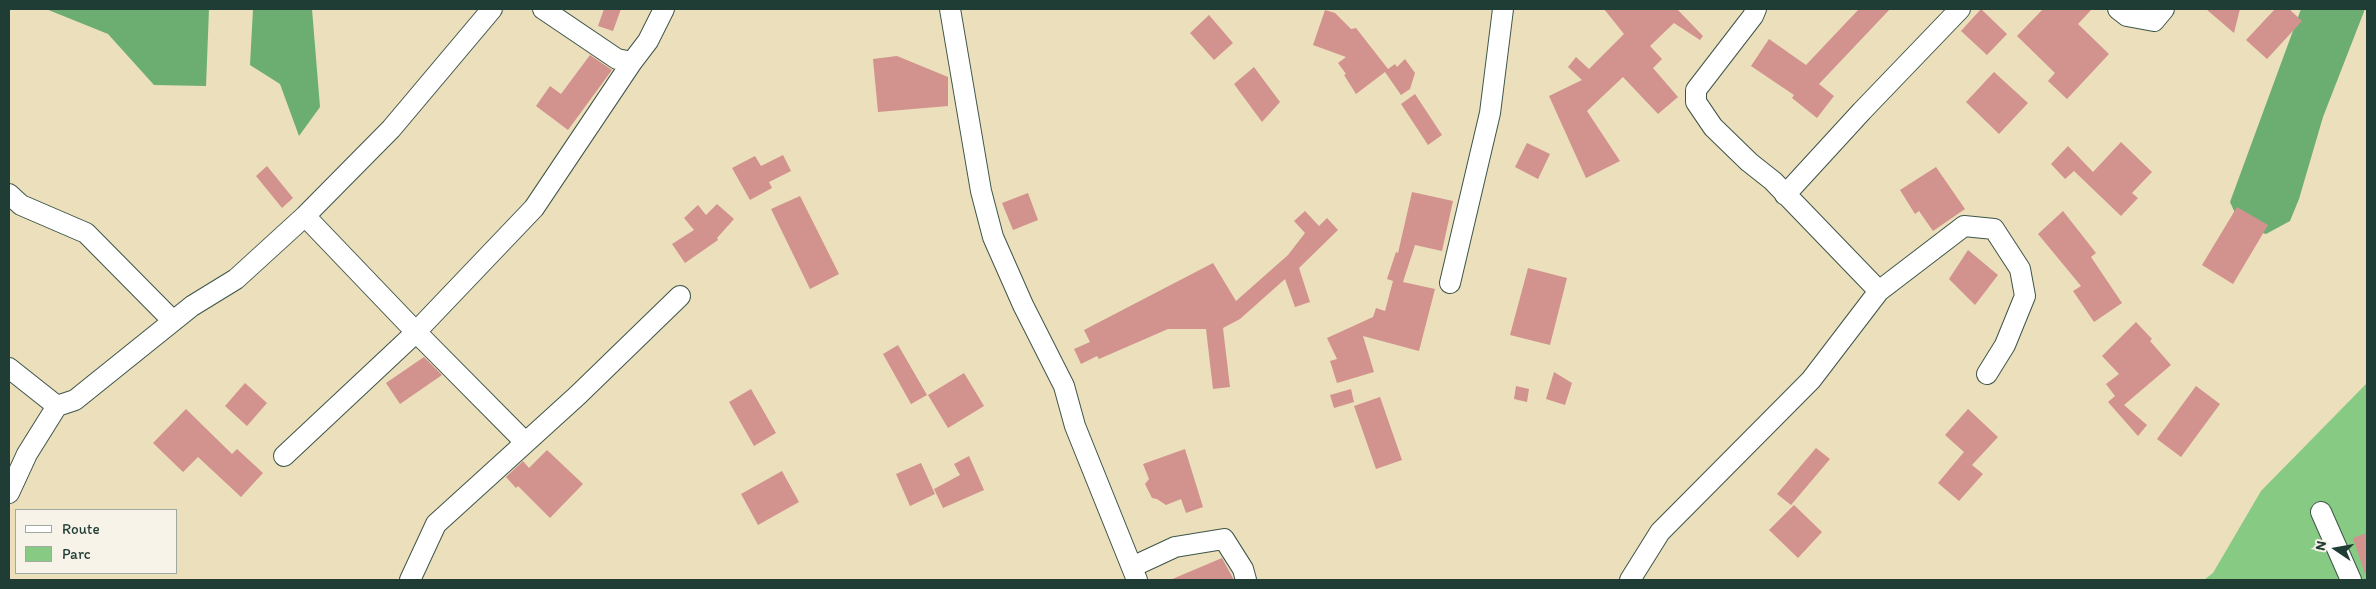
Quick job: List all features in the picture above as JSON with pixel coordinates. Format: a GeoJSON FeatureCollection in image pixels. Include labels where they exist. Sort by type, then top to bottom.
{"type":"FeatureCollection","features":[{"type":"Feature","properties":{"kind":"street"},"geometry":{"type":"LineString","coordinates":[[9,493],[27,454],[57,406],[75,400],[192,306],[236,279],[305,216],[391,129],[492,9]]}},
{"type":"Feature","properties":{"kind":"street"},"geometry":{"type":"LineString","coordinates":[[543,9],[617,59],[632,62]]}},
{"type":"Feature","properties":{"kind":"street"},"geometry":{"type":"LineString","coordinates":[[284,456],[416,332],[534,208],[648,41],[664,9]]}},
{"type":"Feature","properties":{"kind":"street"},"geometry":{"type":"LineString","coordinates":[[950,9],[981,191],[993,237],[1023,305],[1064,386],[1076,426],[1134,574],[1174,547],[1224,539],[1243,569],[1246,580]]}},
{"type":"Feature","properties":{"kind":"street"},"geometry":{"type":"LineString","coordinates":[[1450,283],[1490,113],[1503,9]]}},
{"type":"Feature","properties":{"kind":"street"},"geometry":{"type":"LineString","coordinates":[[1756,9],[1753,16],[1696,90],[1696,102],[1713,128],[1749,162],[1773,181],[1879,292]]}},
{"type":"Feature","properties":{"kind":"street"},"geometry":{"type":"LineString","coordinates":[[1785,195],[1960,9]]}},
{"type":"Feature","properties":{"kind":"street"},"geometry":{"type":"LineString","coordinates":[[2118,9],[2127,16],[2154,21],[2164,9]]}},
{"type":"Feature","properties":{"kind":"street"},"geometry":{"type":"LineString","coordinates":[[9,194],[21,206],[86,233],[173,321]]}},
{"type":"Feature","properties":{"kind":"street"},"geometry":{"type":"LineString","coordinates":[[305,216],[525,442]]}},
{"type":"Feature","properties":{"kind":"street"},"geometry":{"type":"LineString","coordinates":[[1630,580],[1660,532],[1811,380],[1879,292],[1964,226],[1994,229],[2020,269],[2025,296],[2005,345],[1987,374]]}},
{"type":"Feature","properties":{"kind":"street"},"geometry":{"type":"LineString","coordinates":[[410,580],[436,524],[578,394],[680,296]]}},
{"type":"Feature","properties":{"kind":"street"},"geometry":{"type":"LineString","coordinates":[[9,368],[57,406]]}},
{"type":"Feature","properties":{"kind":"street"},"geometry":{"type":"LineString","coordinates":[[2321,512],[2352,580]]}},
{"type":"Feature","properties":{"kind":"green space"},"geometry":{"type":"Polygon","coordinates":[[[46,9],[209,9],[206,86],[154,85],[108,34],[46,9]]]}},
{"type":"Feature","properties":{"kind":"green space"},"geometry":{"type":"Polygon","coordinates":[[[253,9],[312,9],[320,107],[299,136],[280,84],[250,65],[253,9]]]}},
{"type":"Feature","properties":{"kind":"green space"},"geometry":{"type":"Polygon","coordinates":[[[2301,9],[2365,9],[2323,117],[2299,199],[2290,221],[2266,234],[2241,226],[2230,202],[2301,9]]]}},
{"type":"Feature","properties":{"kind":"green space"},"geometry":{"type":"Polygon","coordinates":[[[2367,383],[2367,580],[2204,580],[2213,573],[2261,491],[2367,383]]]}},
{"type":"Feature","properties":{"kind":"building"},"geometry":{"type":"Polygon","coordinates":[[[604,9],[621,9],[613,31],[598,26],[604,9]]]}},
{"type":"Feature","properties":{"kind":"building"},"geometry":{"type":"Polygon","coordinates":[[[1604,9],[1677,9],[1703,36],[1700,40],[1674,23],[1650,46],[1662,59],[1653,68],[1678,97],[1658,114],[1623,77],[1587,111],[1620,161],[1586,178],[1549,96],[1582,80],[1568,67],[1576,57],[1589,69],[1624,34],[1604,9]]]}},
{"type":"Feature","properties":{"kind":"building"},"geometry":{"type":"Polygon","coordinates":[[[1859,9],[1890,9],[1819,84],[1834,96],[1817,118],[1792,98],[1794,95],[1751,66],[1769,39],[1806,65],[1859,9]]]}},
{"type":"Feature","properties":{"kind":"building"},"geometry":{"type":"Polygon","coordinates":[[[1981,9],[2007,34],[1987,55],[1961,31],[1981,9]]]}},
{"type":"Feature","properties":{"kind":"building"},"geometry":{"type":"Polygon","coordinates":[[[2043,9],[2092,9],[2078,24],[2109,54],[2067,99],[2048,81],[2055,73],[2017,36],[2043,9]]]}},
{"type":"Feature","properties":{"kind":"building"},"geometry":{"type":"Polygon","coordinates":[[[2206,9],[2240,9],[2234,33],[2206,9]]]}},
{"type":"Feature","properties":{"kind":"building"},"geometry":{"type":"Polygon","coordinates":[[[2275,9],[2289,9],[2302,21],[2267,59],[2246,40],[2275,9]]]}},
{"type":"Feature","properties":{"kind":"building"},"geometry":{"type":"Polygon","coordinates":[[[1325,10],[1335,13],[1351,29],[1356,28],[1388,69],[1395,64],[1397,67],[1405,59],[1415,73],[1410,89],[1401,95],[1385,72],[1356,94],[1338,63],[1346,57],[1313,45],[1325,10]]]}},
{"type":"Feature","properties":{"kind":"building"},"geometry":{"type":"Polygon","coordinates":[[[1209,15],[1233,43],[1214,60],[1190,33],[1209,15]]]}},
{"type":"Feature","properties":{"kind":"building"},"geometry":{"type":"Polygon","coordinates":[[[590,55],[612,70],[568,130],[536,106],[550,86],[561,94],[590,55]]]}},
{"type":"Feature","properties":{"kind":"building"},"geometry":{"type":"Polygon","coordinates":[[[897,56],[948,77],[948,106],[878,112],[873,59],[897,56]]]}},
{"type":"Feature","properties":{"kind":"building"},"geometry":{"type":"Polygon","coordinates":[[[1254,67],[1280,102],[1262,122],[1234,84],[1254,67]]]}},
{"type":"Feature","properties":{"kind":"building"},"geometry":{"type":"Polygon","coordinates":[[[1994,72],[2028,103],[1999,134],[1966,102],[1994,72]]]}},
{"type":"Feature","properties":{"kind":"building"},"geometry":{"type":"Polygon","coordinates":[[[1415,94],[1442,135],[1428,145],[1401,104],[1415,94]]]}},
{"type":"Feature","properties":{"kind":"building"},"geometry":{"type":"Polygon","coordinates":[[[2121,142],[2152,172],[2132,193],[2138,198],[2121,216],[2074,171],[2065,179],[2051,164],[2068,146],[2093,172],[2121,142]]]}},
{"type":"Feature","properties":{"kind":"building"},"geometry":{"type":"Polygon","coordinates":[[[1527,143],[1550,154],[1538,179],[1515,167],[1527,143]]]}},
{"type":"Feature","properties":{"kind":"building"},"geometry":{"type":"Polygon","coordinates":[[[783,155],[791,171],[769,182],[772,188],[750,200],[732,168],[755,156],[761,166],[783,155]]]}},
{"type":"Feature","properties":{"kind":"building"},"geometry":{"type":"Polygon","coordinates":[[[267,166],[293,198],[282,208],[256,176],[267,166]]]}},
{"type":"Feature","properties":{"kind":"building"},"geometry":{"type":"Polygon","coordinates":[[[1936,167],[1965,209],[1933,231],[1919,211],[1915,214],[1900,190],[1936,167]]]}},
{"type":"Feature","properties":{"kind":"building"},"geometry":{"type":"Polygon","coordinates":[[[1412,192],[1453,201],[1442,251],[1415,245],[1403,282],[1435,289],[1419,351],[1363,336],[1374,372],[1337,383],[1330,361],[1337,359],[1327,338],[1373,317],[1376,308],[1385,311],[1393,281],[1387,279],[1396,252],[1398,253],[1412,192]]]}},
{"type":"Feature","properties":{"kind":"building"},"geometry":{"type":"Polygon","coordinates":[[[1028,193],[1038,220],[1013,230],[1002,203],[1028,193]]]}},
{"type":"Feature","properties":{"kind":"building"},"geometry":{"type":"Polygon","coordinates":[[[800,196],[839,274],[810,289],[771,209],[800,196]]]}},
{"type":"Feature","properties":{"kind":"building"},"geometry":{"type":"Polygon","coordinates":[[[717,204],[734,219],[717,238],[718,240],[685,263],[672,244],[694,230],[684,218],[698,205],[706,215],[717,204]]]}},
{"type":"Feature","properties":{"kind":"building"},"geometry":{"type":"Polygon","coordinates":[[[2237,207],[2268,225],[2233,284],[2202,265],[2237,207]]]}},
{"type":"Feature","properties":{"kind":"building"},"geometry":{"type":"Polygon","coordinates":[[[1305,211],[1319,226],[1327,218],[1338,230],[1299,268],[1310,302],[1295,307],[1285,279],[1240,319],[1223,328],[1230,387],[1213,389],[1206,329],[1168,329],[1099,359],[1097,356],[1081,364],[1074,349],[1090,342],[1084,330],[1213,263],[1236,301],[1288,255],[1305,233],[1294,221],[1305,211]]]}},
{"type":"Feature","properties":{"kind":"building"},"geometry":{"type":"Polygon","coordinates":[[[2063,211],[2096,253],[2091,257],[2122,303],[2094,322],[2073,291],[2081,286],[2038,234],[2063,211]]]}},
{"type":"Feature","properties":{"kind":"building"},"geometry":{"type":"Polygon","coordinates":[[[1968,250],[1998,275],[1975,305],[1949,279],[1968,250]]]}},
{"type":"Feature","properties":{"kind":"building"},"geometry":{"type":"Polygon","coordinates":[[[1528,268],[1567,278],[1550,345],[1510,335],[1528,268]]]}},
{"type":"Feature","properties":{"kind":"building"},"geometry":{"type":"Polygon","coordinates":[[[2136,322],[2152,339],[2150,341],[2171,365],[2124,405],[2147,425],[2138,436],[2108,402],[2115,396],[2106,384],[2119,374],[2102,356],[2136,322]]]}},
{"type":"Feature","properties":{"kind":"building"},"geometry":{"type":"Polygon","coordinates":[[[898,345],[927,395],[911,404],[883,354],[898,345]]]}},
{"type":"Feature","properties":{"kind":"building"},"geometry":{"type":"Polygon","coordinates":[[[424,357],[442,375],[400,404],[386,383],[424,357]]]}},
{"type":"Feature","properties":{"kind":"building"},"geometry":{"type":"Polygon","coordinates":[[[1554,372],[1572,383],[1565,405],[1546,399],[1554,372]]]}},
{"type":"Feature","properties":{"kind":"building"},"geometry":{"type":"Polygon","coordinates":[[[964,373],[984,406],[948,428],[928,395],[964,373]]]}},
{"type":"Feature","properties":{"kind":"building"},"geometry":{"type":"Polygon","coordinates":[[[245,383],[267,403],[247,426],[225,406],[245,383]]]}},
{"type":"Feature","properties":{"kind":"building"},"geometry":{"type":"Polygon","coordinates":[[[1516,386],[1529,389],[1527,402],[1514,399],[1516,386]]]}},
{"type":"Feature","properties":{"kind":"building"},"geometry":{"type":"Polygon","coordinates":[[[2196,386],[2220,404],[2181,457],[2157,439],[2196,386]]]}},
{"type":"Feature","properties":{"kind":"building"},"geometry":{"type":"Polygon","coordinates":[[[751,389],[776,433],[754,446],[729,402],[751,389]]]}},
{"type":"Feature","properties":{"kind":"building"},"geometry":{"type":"Polygon","coordinates":[[[1351,389],[1354,402],[1334,408],[1330,395],[1351,389]]]}},
{"type":"Feature","properties":{"kind":"building"},"geometry":{"type":"Polygon","coordinates":[[[1380,397],[1402,460],[1376,469],[1354,406],[1380,397]]]}},
{"type":"Feature","properties":{"kind":"building"},"geometry":{"type":"Polygon","coordinates":[[[186,409],[232,454],[237,449],[263,473],[241,497],[198,457],[183,472],[153,443],[186,409]]]}},
{"type":"Feature","properties":{"kind":"building"},"geometry":{"type":"Polygon","coordinates":[[[1968,409],[1998,437],[1972,465],[1983,474],[1959,501],[1938,483],[1964,452],[1945,435],[1968,409]]]}},
{"type":"Feature","properties":{"kind":"building"},"geometry":{"type":"Polygon","coordinates":[[[1816,448],[1830,459],[1791,505],[1777,494],[1816,448]]]}},
{"type":"Feature","properties":{"kind":"building"},"geometry":{"type":"Polygon","coordinates":[[[1185,449],[1203,507],[1186,513],[1181,499],[1166,505],[1152,498],[1145,484],[1149,479],[1143,464],[1185,449]]]}},
{"type":"Feature","properties":{"kind":"building"},"geometry":{"type":"Polygon","coordinates":[[[547,450],[583,484],[550,518],[518,486],[516,488],[506,477],[523,461],[529,468],[547,450]]]}},
{"type":"Feature","properties":{"kind":"building"},"geometry":{"type":"Polygon","coordinates":[[[969,456],[984,490],[943,508],[934,489],[960,475],[954,464],[969,456]]]}},
{"type":"Feature","properties":{"kind":"building"},"geometry":{"type":"Polygon","coordinates":[[[921,463],[935,494],[910,506],[896,474],[921,463]]]}},
{"type":"Feature","properties":{"kind":"building"},"geometry":{"type":"Polygon","coordinates":[[[782,471],[799,502],[758,525],[741,494],[782,471]]]}},
{"type":"Feature","properties":{"kind":"building"},"geometry":{"type":"Polygon","coordinates":[[[1794,505],[1822,532],[1798,558],[1769,530],[1794,505]]]}},
{"type":"Feature","properties":{"kind":"building"},"geometry":{"type":"Polygon","coordinates":[[[2367,533],[2367,574],[2365,574],[2353,538],[2367,533]]]}},
{"type":"Feature","properties":{"kind":"building"},"geometry":{"type":"Polygon","coordinates":[[[1222,558],[1234,580],[1170,580],[1222,558]]]}}]}
